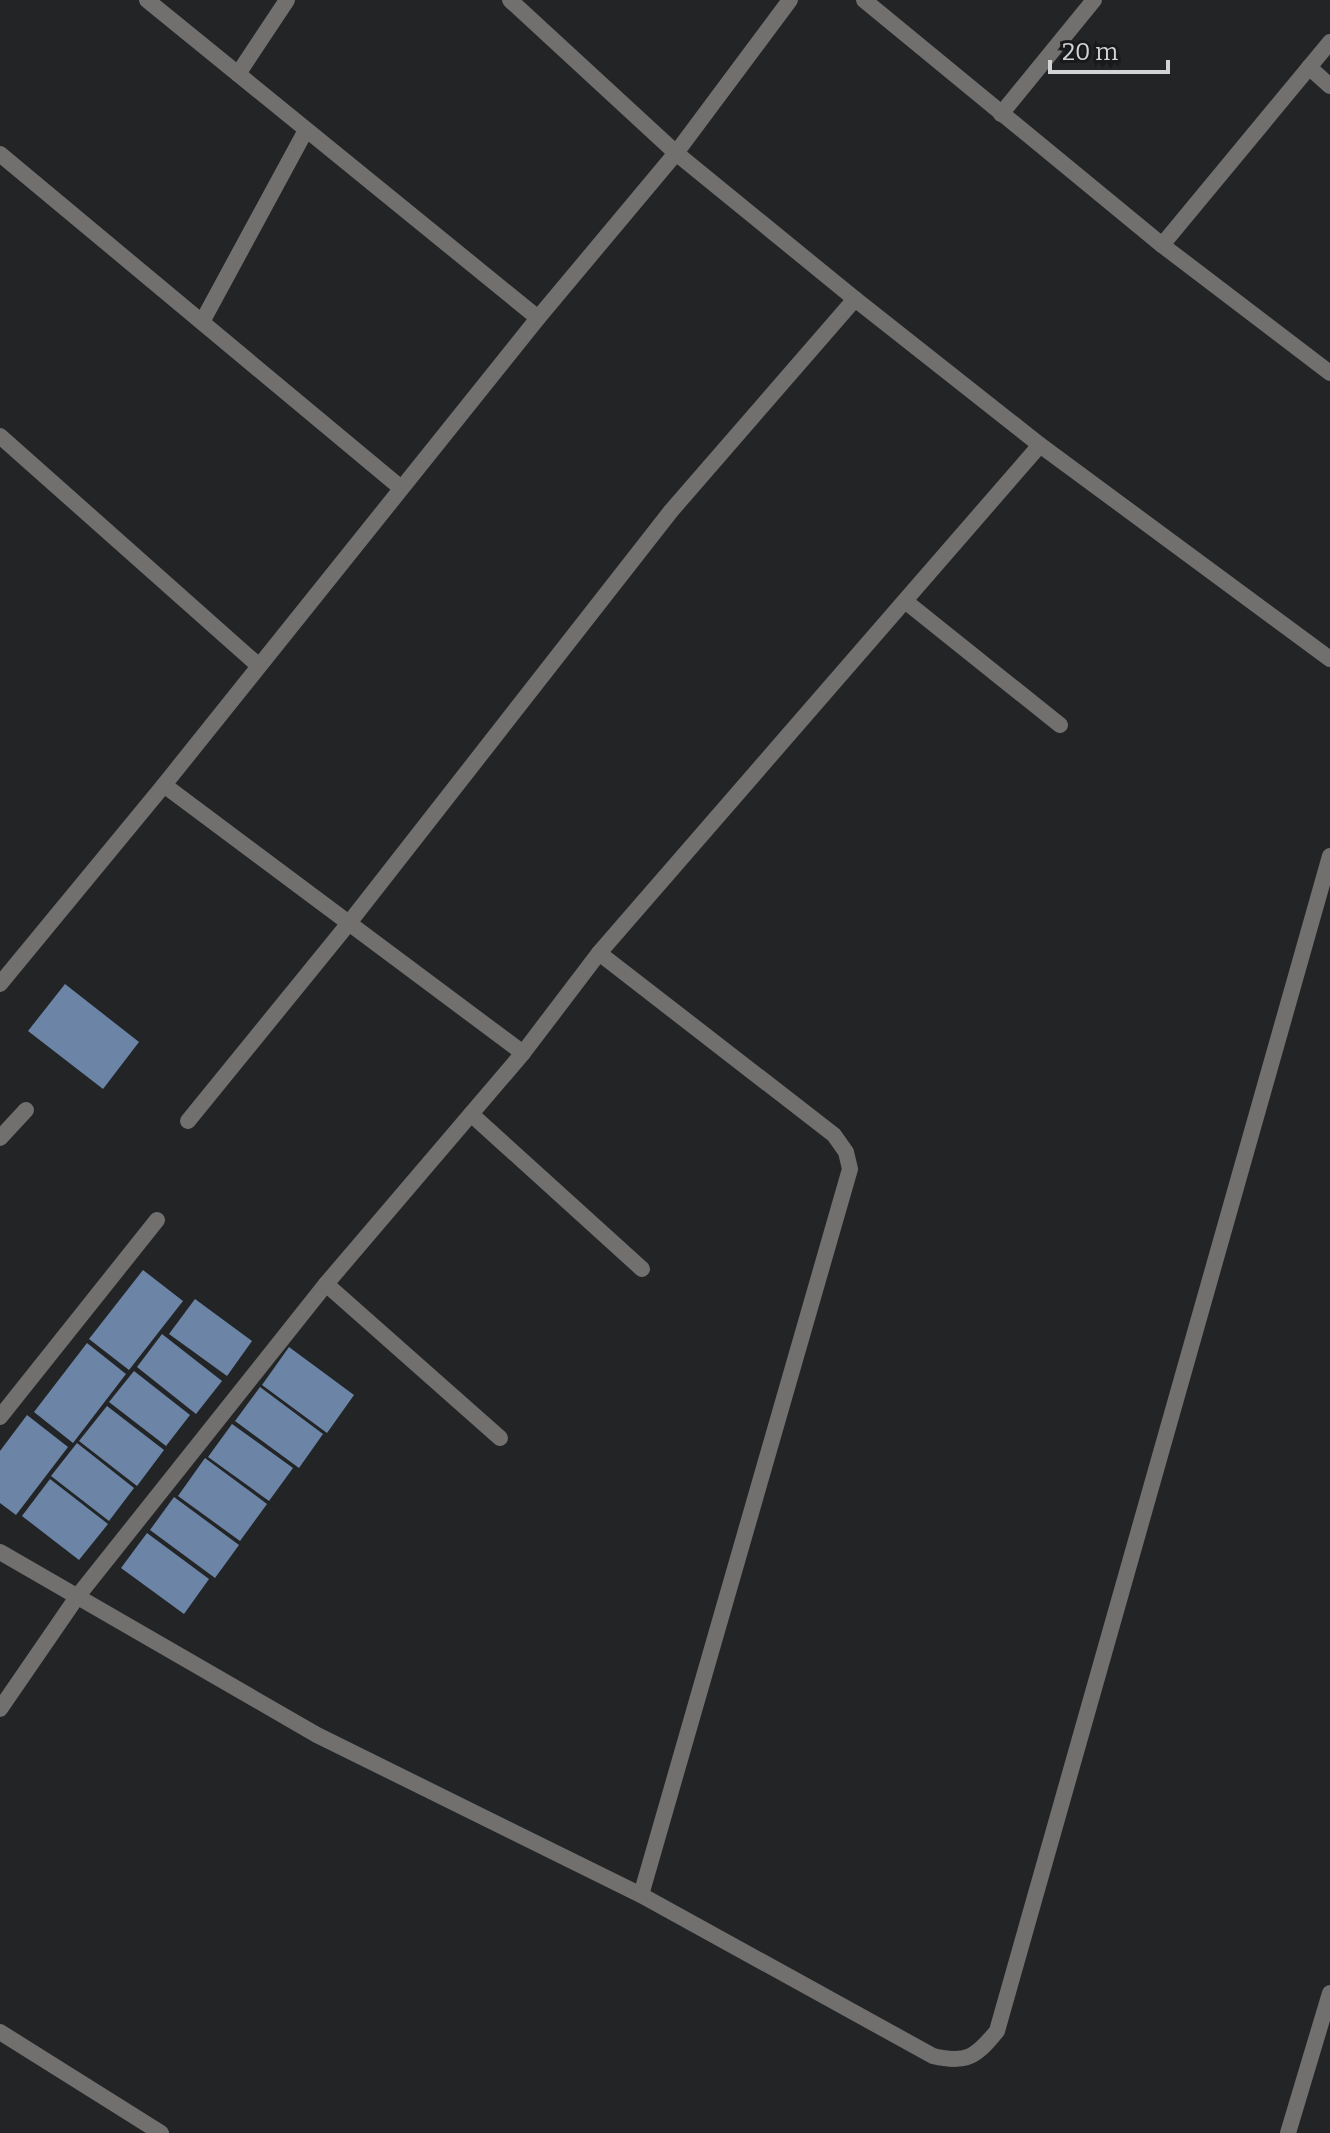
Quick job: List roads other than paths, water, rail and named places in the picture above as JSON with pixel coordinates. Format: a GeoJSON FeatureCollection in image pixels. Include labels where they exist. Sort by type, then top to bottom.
{"type":"FeatureCollection","features":[{"type":"Feature","properties":{"kind":"street"},"geometry":{"type":"LineString","coordinates":[[147,0],[538,318]]}},
{"type":"Feature","properties":{"kind":"street"},"geometry":{"type":"LineString","coordinates":[[238,74],[287,0]]}},
{"type":"Feature","properties":{"kind":"street"},"geometry":{"type":"LineString","coordinates":[[510,0],[676,153],[855,299],[1040,445],[1330,659]]}},
{"type":"Feature","properties":{"kind":"street"},"geometry":{"type":"LineString","coordinates":[[0,984],[164,785],[538,318],[676,153],[790,0]]}},
{"type":"Feature","properties":{"kind":"street"},"geometry":{"type":"LineString","coordinates":[[864,0],[1162,245],[1330,373]]}},
{"type":"Feature","properties":{"kind":"street"},"geometry":{"type":"LineString","coordinates":[[1001,114],[1094,0]]}},
{"type":"Feature","properties":{"kind":"street"},"geometry":{"type":"LineString","coordinates":[[1162,245],[1330,42]]}},
{"type":"Feature","properties":{"kind":"street"},"geometry":{"type":"LineString","coordinates":[[1309,67],[1330,86]]}},
{"type":"Feature","properties":{"kind":"street"},"geometry":{"type":"LineString","coordinates":[[202,322],[306,130]]}},
{"type":"Feature","properties":{"kind":"street"},"geometry":{"type":"LineString","coordinates":[[0,154],[401,488]]}},
{"type":"Feature","properties":{"kind":"street"},"geometry":{"type":"LineString","coordinates":[[188,1121],[349,923],[671,511],[855,299]]}},
{"type":"Feature","properties":{"kind":"street"},"geometry":{"type":"LineString","coordinates":[[0,436],[259,666]]}},
{"type":"Feature","properties":{"kind":"street"},"geometry":{"type":"LineString","coordinates":[[0,1709],[77,1597],[326,1284],[523,1053],[599,953],[1040,445]]}},
{"type":"Feature","properties":{"kind":"street"},"geometry":{"type":"LineString","coordinates":[[905,601],[1060,725]]}},
{"type":"Feature","properties":{"kind":"street"},"geometry":{"type":"LineString","coordinates":[[164,785],[523,1053]]}},
{"type":"Feature","properties":{"kind":"street"},"geometry":{"type":"LineString","coordinates":[[0,1552],[317,1735],[641,1895],[933,2056],[956,2062],[981,2051],[997,2031],[1330,856]]}},
{"type":"Feature","properties":{"kind":"street"},"geometry":{"type":"LineString","coordinates":[[599,953],[834,1135],[846,1152],[850,1169],[641,1895]]}},
{"type":"Feature","properties":{"kind":"street"},"geometry":{"type":"LineString","coordinates":[[0,1138],[26,1110]]}},
{"type":"Feature","properties":{"kind":"street"},"geometry":{"type":"LineString","coordinates":[[471,1114],[642,1269]]}},
{"type":"Feature","properties":{"kind":"street"},"geometry":{"type":"LineString","coordinates":[[0,1417],[157,1220]]}},
{"type":"Feature","properties":{"kind":"street"},"geometry":{"type":"LineString","coordinates":[[326,1284],[500,1438]]}},
{"type":"Feature","properties":{"kind":"street"},"geometry":{"type":"LineString","coordinates":[[1288,2133],[1330,1993]]}},
{"type":"Feature","properties":{"kind":"street"},"geometry":{"type":"LineString","coordinates":[[0,2032],[161,2133]]}}]}
